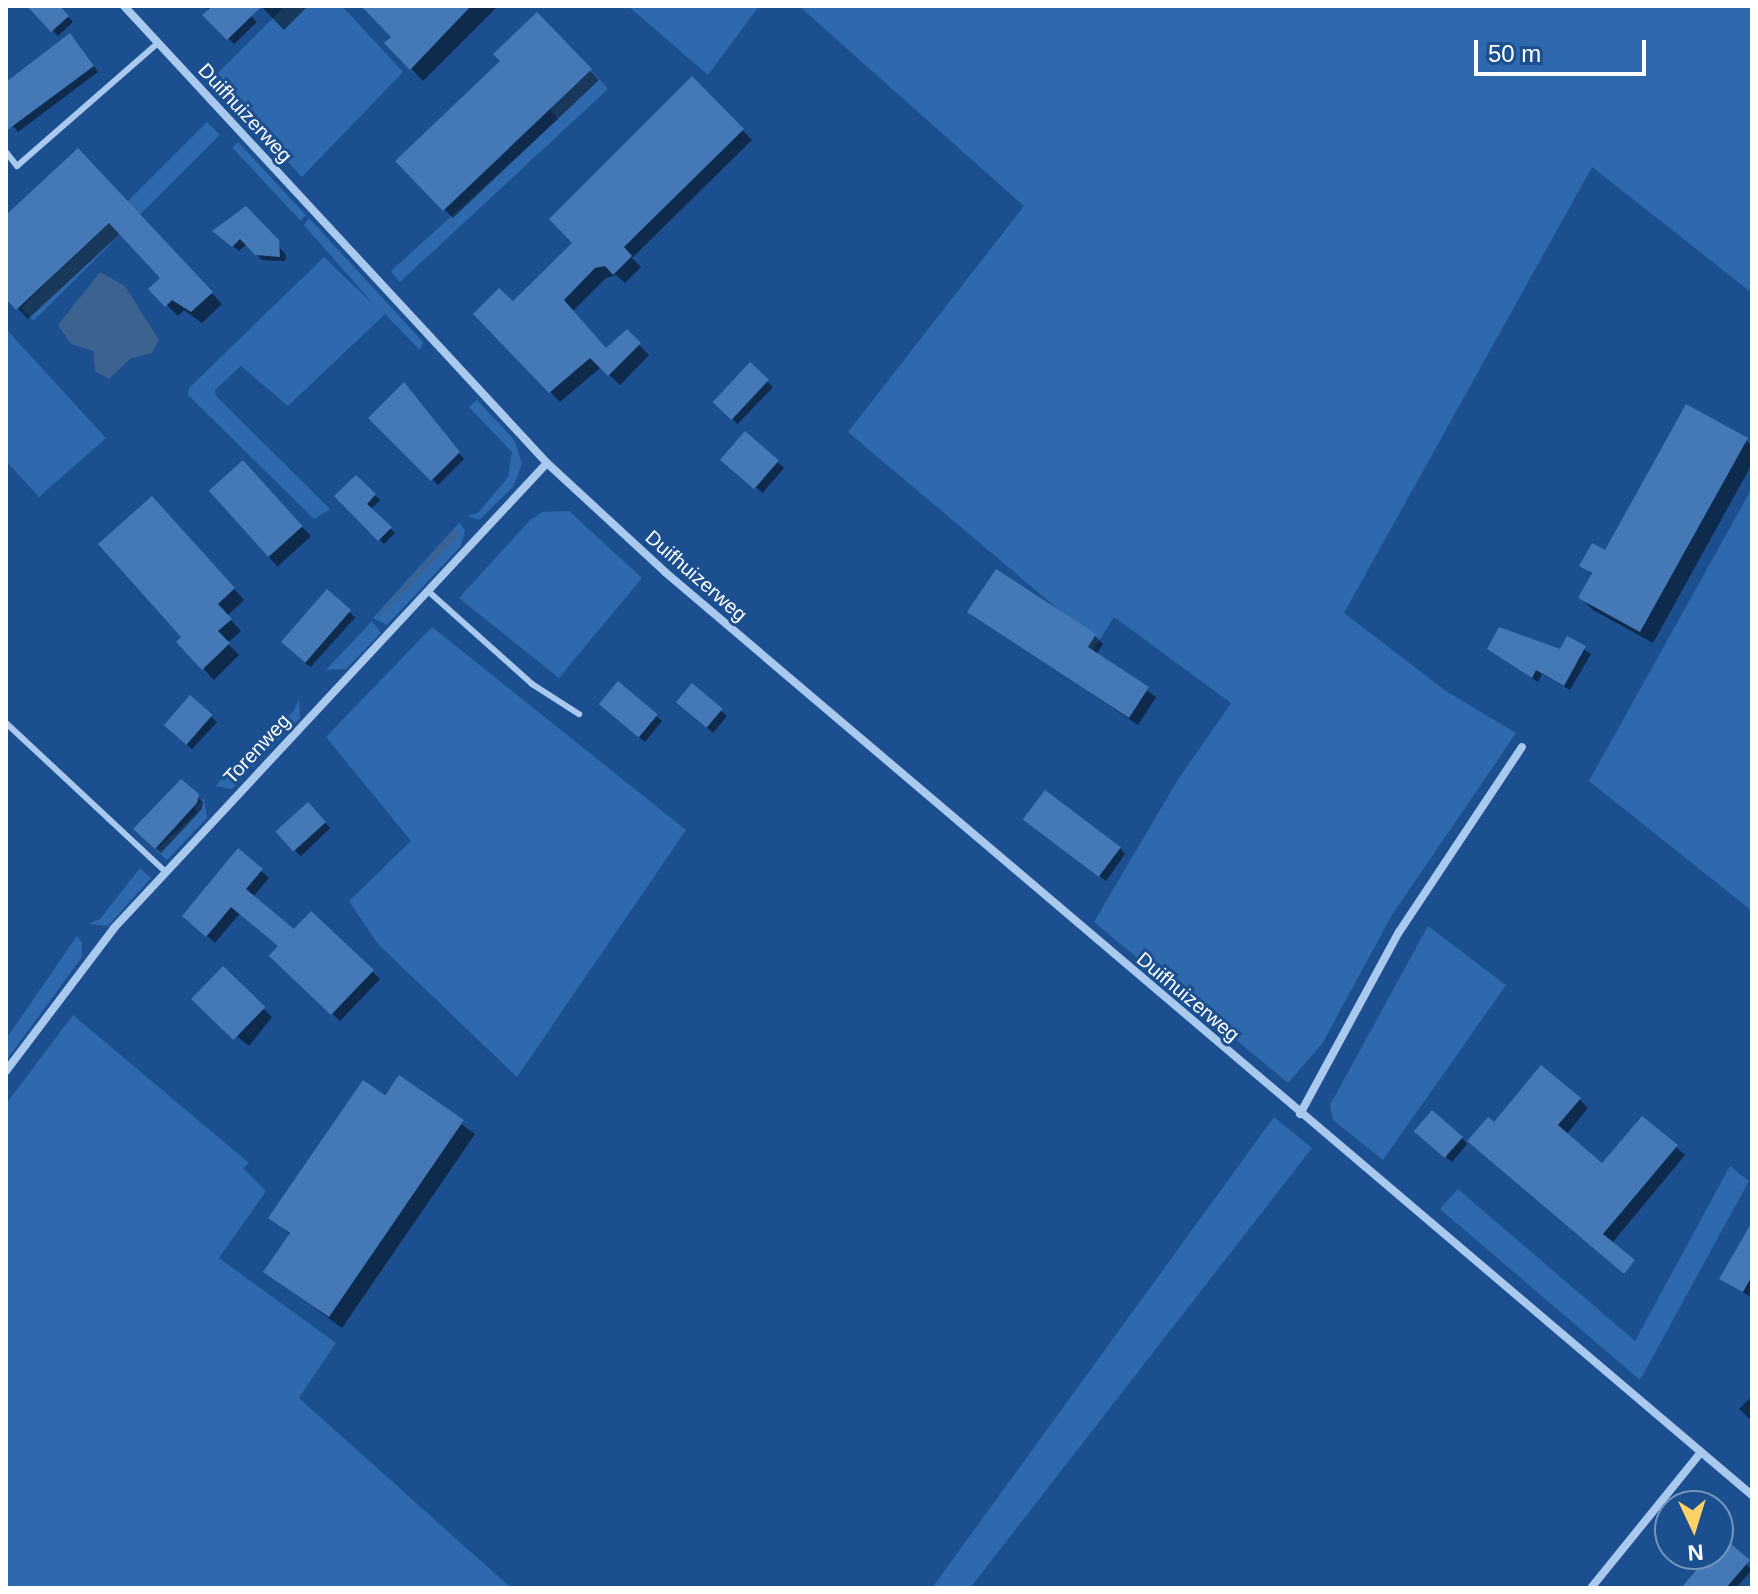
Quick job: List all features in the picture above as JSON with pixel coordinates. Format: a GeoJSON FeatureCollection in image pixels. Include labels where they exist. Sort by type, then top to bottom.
{"type":"FeatureCollection","features":[{"type":"Feature","properties":{"kind":"street","name":"Duifhuizerweg"},"geometry":{"type":"LineString","coordinates":[[124,6],[547,463],[665,572],[1752,1495]]}},
{"type":"Feature","properties":{"kind":"street","name":"Torenweg"},"geometry":{"type":"LineString","coordinates":[[6,1071],[114,928],[547,463]]}},
{"type":"Feature","properties":{"kind":"street"},"geometry":{"type":"LineString","coordinates":[[1300,1114],[1399,932],[1522,747]]}},
{"type":"Feature","properties":{"kind":"street"},"geometry":{"type":"LineString","coordinates":[[1591,1588],[1701,1452]]}},
{"type":"Feature","properties":{"kind":"lane"},"geometry":{"type":"LineString","coordinates":[[6,152],[17,166],[158,43]]}},
{"type":"Feature","properties":{"kind":"lane"},"geometry":{"type":"LineString","coordinates":[[428,591],[532,684],[579,714]]}},
{"type":"Feature","properties":{"kind":"lane"},"geometry":{"type":"LineString","coordinates":[[6,723],[166,872]]}},
{"type":"Feature","properties":{"kind":"shaded area"},"geometry":{"type":"Polygon","coordinates":[[[285,6],[342,6],[403,72],[302,177],[211,80],[285,6]]]}},
{"type":"Feature","properties":{"kind":"shaded area"},"geometry":{"type":"Polygon","coordinates":[[[628,6],[759,6],[708,75],[628,6]]]}},
{"type":"Feature","properties":{"kind":"shaded area"},"geometry":{"type":"Polygon","coordinates":[[[799,6],[1752,6],[1752,293],[1592,167],[1344,613],[1446,691],[1516,733],[1392,915],[1322,1044],[1288,1083],[1094,922],[1177,781],[1231,703],[1114,617],[1083,666],[1065,615],[848,432],[1024,206],[799,6]]]}},
{"type":"Feature","properties":{"kind":"shaded area"},"geometry":{"type":"Polygon","coordinates":[[[591,70],[608,89],[400,282],[391,271],[558,119],[549,108],[591,70]]]}},
{"type":"Feature","properties":{"kind":"shaded area"},"geometry":{"type":"Polygon","coordinates":[[[207,122],[220,135],[34,321],[21,308],[207,122]]]}},
{"type":"Feature","properties":{"kind":"shaded area"},"geometry":{"type":"Polygon","coordinates":[[[238,142],[306,215],[300,221],[232,147],[238,142]]]}},
{"type":"Feature","properties":{"kind":"shaded area"},"geometry":{"type":"Polygon","coordinates":[[[309,218],[423,342],[420,350],[385,314],[288,406],[241,366],[215,390],[216,396],[330,509],[314,519],[188,395],[189,388],[324,257],[375,306],[304,225],[309,218]]]}},
{"type":"Feature","properties":{"kind":"shaded area"},"geometry":{"type":"Polygon","coordinates":[[[100,272],[125,286],[159,340],[152,353],[130,359],[109,379],[95,371],[93,351],[71,344],[58,325],[100,272]]]}},
{"type":"Feature","properties":{"kind":"shaded area"},"geometry":{"type":"Polygon","coordinates":[[[6,329],[106,438],[39,497],[6,461],[6,329]]]}},
{"type":"Feature","properties":{"kind":"shaded area"},"geometry":{"type":"Polygon","coordinates":[[[477,400],[515,441],[522,464],[513,487],[479,520],[467,516],[478,513],[508,477],[512,452],[469,407],[477,400]]]}},
{"type":"Feature","properties":{"kind":"shaded area"},"geometry":{"type":"Polygon","coordinates":[[[1752,488],[1752,911],[1589,781],[1752,488]]]}},
{"type":"Feature","properties":{"kind":"shaded area"},"geometry":{"type":"Polygon","coordinates":[[[569,511],[642,578],[559,678],[459,598],[530,520],[542,512],[569,511]]]}},
{"type":"Feature","properties":{"kind":"shaded area"},"geometry":{"type":"Polygon","coordinates":[[[459,523],[465,530],[461,546],[387,625],[373,618],[459,523]]]}},
{"type":"Feature","properties":{"kind":"shaded area"},"geometry":{"type":"Polygon","coordinates":[[[455,528],[456,537],[379,617],[378,615],[455,528]]]}},
{"type":"Feature","properties":{"kind":"shaded area"},"geometry":{"type":"Polygon","coordinates":[[[372,621],[381,633],[346,669],[326,670],[372,621]]]}},
{"type":"Feature","properties":{"kind":"shaded area"},"geometry":{"type":"Polygon","coordinates":[[[432,627],[686,830],[517,1077],[378,944],[349,901],[411,841],[326,737],[432,627]]]}},
{"type":"Feature","properties":{"kind":"shaded area"},"geometry":{"type":"Polygon","coordinates":[[[299,700],[300,718],[232,789],[215,786],[293,712],[299,700]]]}},
{"type":"Feature","properties":{"kind":"shaded area"},"geometry":{"type":"Polygon","coordinates":[[[204,798],[207,818],[167,860],[156,850],[197,812],[195,807],[204,798]]]}},
{"type":"Feature","properties":{"kind":"shaded area"},"geometry":{"type":"Polygon","coordinates":[[[140,868],[151,878],[108,926],[89,924],[100,919],[140,868]]]}},
{"type":"Feature","properties":{"kind":"shaded area"},"geometry":{"type":"Polygon","coordinates":[[[1428,926],[1506,985],[1383,1160],[1333,1120],[1330,1105],[1428,926]]]}},
{"type":"Feature","properties":{"kind":"shaded area"},"geometry":{"type":"Polygon","coordinates":[[[77,936],[82,943],[82,957],[6,1061],[6,1039],[77,936]]]}},
{"type":"Feature","properties":{"kind":"shaded area"},"geometry":{"type":"Polygon","coordinates":[[[73,1015],[249,1163],[243,1168],[266,1191],[219,1258],[336,1343],[299,1398],[511,1588],[6,1588],[6,1104],[73,1015]]]}},
{"type":"Feature","properties":{"kind":"shaded area"},"geometry":{"type":"Polygon","coordinates":[[[1274,1117],[1312,1148],[970,1588],[932,1588],[1274,1117]]]}},
{"type":"Feature","properties":{"kind":"shaded area"},"geometry":{"type":"Polygon","coordinates":[[[1730,1166],[1749,1181],[1640,1380],[1440,1209],[1458,1189],[1635,1341],[1730,1166]]]}},
{"type":"Feature","properties":{"kind":"building"},"geometry":{"type":"Polygon","coordinates":[[[27,6],[60,6],[69,16],[51,32],[27,6]]]}},
{"type":"Feature","properties":{"kind":"building"},"geometry":{"type":"Polygon","coordinates":[[[212,6],[262,6],[227,40],[202,15],[212,6]]]}},
{"type":"Feature","properties":{"kind":"building"},"geometry":{"type":"Polygon","coordinates":[[[361,6],[471,6],[410,70],[384,43],[391,37],[361,6]]]}},
{"type":"Feature","properties":{"kind":"building"},"geometry":{"type":"Polygon","coordinates":[[[537,12],[592,69],[443,211],[395,161],[500,61],[493,54],[537,12]]]}},
{"type":"Feature","properties":{"kind":"building"},"geometry":{"type":"Polygon","coordinates":[[[70,33],[94,66],[6,131],[6,82],[70,33]]]}},
{"type":"Feature","properties":{"kind":"building"},"geometry":{"type":"Polygon","coordinates":[[[692,76],[744,129],[624,247],[632,256],[613,275],[605,266],[595,268],[564,300],[606,348],[627,329],[641,343],[608,376],[590,358],[549,393],[473,314],[499,288],[513,301],[572,243],[549,219],[692,76]]]}},
{"type":"Feature","properties":{"kind":"building"},"geometry":{"type":"Polygon","coordinates":[[[78,148],[213,292],[191,312],[172,300],[165,307],[148,289],[160,278],[109,223],[16,310],[6,299],[6,215],[78,148]]]}},
{"type":"Feature","properties":{"kind":"building"},"geometry":{"type":"Polygon","coordinates":[[[246,206],[279,240],[280,257],[255,255],[240,239],[232,247],[212,231],[246,206]]]}},
{"type":"Feature","properties":{"kind":"building"},"geometry":{"type":"Polygon","coordinates":[[[750,362],[769,380],[732,420],[712,402],[750,362]]]}},
{"type":"Feature","properties":{"kind":"building"},"geometry":{"type":"Polygon","coordinates":[[[404,382],[460,452],[431,481],[368,418],[404,382]]]}},
{"type":"Feature","properties":{"kind":"building"},"geometry":{"type":"Polygon","coordinates":[[[1686,404],[1748,438],[1640,632],[1578,598],[1592,573],[1579,566],[1592,543],[1605,550],[1686,404]]]}},
{"type":"Feature","properties":{"kind":"building"},"geometry":{"type":"Polygon","coordinates":[[[745,431],[779,461],[754,489],[720,460],[745,431]]]}},
{"type":"Feature","properties":{"kind":"building"},"geometry":{"type":"Polygon","coordinates":[[[243,460],[303,526],[268,557],[209,491],[243,460]]]}},
{"type":"Feature","properties":{"kind":"building"},"geometry":{"type":"Polygon","coordinates":[[[356,475],[376,494],[367,504],[392,527],[378,541],[334,496],[356,475]]]}},
{"type":"Feature","properties":{"kind":"building"},"geometry":{"type":"Polygon","coordinates":[[[152,496],[235,588],[218,604],[232,619],[218,631],[230,643],[202,670],[176,642],[181,637],[98,544],[152,496]]]}},
{"type":"Feature","properties":{"kind":"building"},"geometry":{"type":"Polygon","coordinates":[[[996,569],[1096,634],[1088,647],[1149,687],[1129,718],[967,612],[996,569]]]}},
{"type":"Feature","properties":{"kind":"building"},"geometry":{"type":"Polygon","coordinates":[[[327,589],[351,610],[305,663],[281,642],[327,589]]]}},
{"type":"Feature","properties":{"kind":"building"},"geometry":{"type":"Polygon","coordinates":[[[1499,627],[1560,649],[1567,636],[1586,646],[1564,686],[1536,670],[1532,678],[1487,649],[1499,627]]]}},
{"type":"Feature","properties":{"kind":"building"},"geometry":{"type":"Polygon","coordinates":[[[618,681],[658,714],[639,737],[599,704],[618,681]]]}},
{"type":"Feature","properties":{"kind":"building"},"geometry":{"type":"Polygon","coordinates":[[[692,683],[723,709],[707,728],[676,702],[692,683]]]}},
{"type":"Feature","properties":{"kind":"building"},"geometry":{"type":"Polygon","coordinates":[[[190,695],[213,715],[186,745],[164,725],[190,695]]]}},
{"type":"Feature","properties":{"kind":"building"},"geometry":{"type":"Polygon","coordinates":[[[181,779],[199,794],[197,803],[155,849],[133,829],[181,779]]]}},
{"type":"Feature","properties":{"kind":"building"},"geometry":{"type":"Polygon","coordinates":[[[1045,790],[1121,847],[1099,877],[1023,820],[1045,790]]]}},
{"type":"Feature","properties":{"kind":"building"},"geometry":{"type":"Polygon","coordinates":[[[308,802],[326,822],[293,852],[275,831],[308,802]]]}},
{"type":"Feature","properties":{"kind":"building"},"geometry":{"type":"Polygon","coordinates":[[[238,848],[263,869],[246,889],[294,929],[311,911],[374,970],[331,1015],[269,956],[278,946],[231,907],[206,937],[182,916],[238,848]]]}},
{"type":"Feature","properties":{"kind":"building"},"geometry":{"type":"Polygon","coordinates":[[[223,966],[265,1007],[233,1040],[191,999],[223,966]]]}},
{"type":"Feature","properties":{"kind":"building"},"geometry":{"type":"Polygon","coordinates":[[[1541,1065],[1581,1098],[1558,1125],[1602,1163],[1642,1116],[1678,1145],[1603,1234],[1635,1260],[1624,1274],[1467,1141],[1488,1117],[1494,1122],[1541,1065]]]}},
{"type":"Feature","properties":{"kind":"building"},"geometry":{"type":"Polygon","coordinates":[[[399,1075],[464,1120],[329,1317],[263,1272],[290,1233],[268,1218],[363,1080],[385,1095],[399,1075]]]}},
{"type":"Feature","properties":{"kind":"building"},"geometry":{"type":"Polygon","coordinates":[[[1432,1110],[1463,1137],[1445,1158],[1414,1131],[1432,1110]]]}},
{"type":"Feature","properties":{"kind":"building"},"geometry":{"type":"Polygon","coordinates":[[[1752,1222],[1752,1276],[1743,1292],[1719,1279],[1752,1222]]]}},
{"type":"Feature","properties":{"kind":"building"},"geometry":{"type":"Polygon","coordinates":[[[1734,1546],[1750,1560],[1726,1588],[1681,1588],[1696,1570],[1734,1570],[1734,1546]]]}}]}
